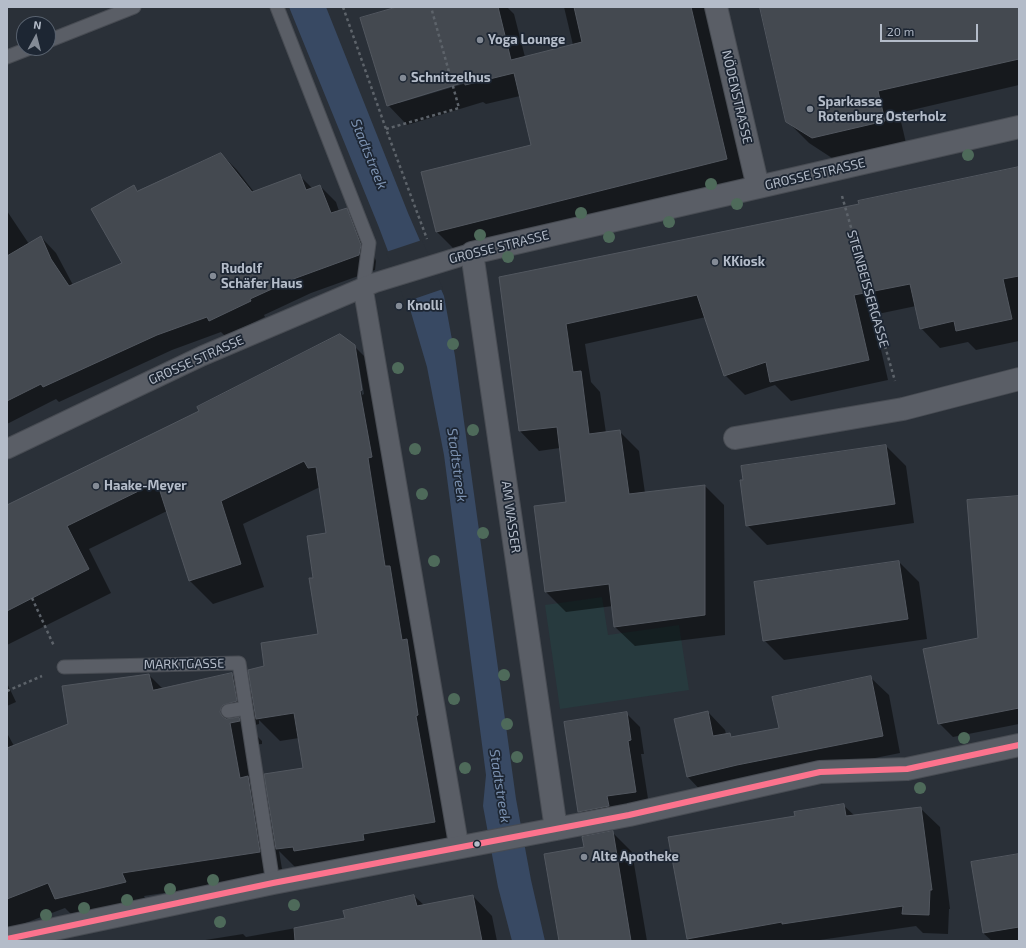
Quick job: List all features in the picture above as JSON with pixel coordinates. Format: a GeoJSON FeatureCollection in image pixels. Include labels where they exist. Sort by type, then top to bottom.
{"type":"FeatureCollection","features":[{"type":"Feature","properties":{"kind":"street","name":"NÖDENSTRASSE"},"geometry":{"type":"LineString","coordinates":[[716,7],[758,187]]}},
{"type":"Feature","properties":{"kind":"street","name":"GROSSE STRASSE"},"geometry":{"type":"LineString","coordinates":[[7,449],[202,356],[369,286],[440,262],[472,253],[1019,127]]}},
{"type":"Feature","properties":{"kind":"street","name":"AM WASSER"},"geometry":{"type":"LineString","coordinates":[[472,253],[547,831]]}},
{"type":"Feature","properties":{"kind":"street"},"geometry":{"type":"LineString","coordinates":[[369,286],[459,847]]}},
{"type":"Feature","properties":{"kind":"street"},"geometry":{"type":"LineString","coordinates":[[735,438],[903,409],[1019,379]]}},
{"type":"Feature","properties":{"kind":"street"},"geometry":{"type":"LineString","coordinates":[[7,939],[273,883],[629,816],[820,772],[908,769],[1019,746]]}},
{"type":"Feature","properties":{"kind":"lane"},"geometry":{"type":"LineString","coordinates":[[56,38],[134,7]]}},
{"type":"Feature","properties":{"kind":"lane"},"geometry":{"type":"LineString","coordinates":[[277,7],[369,243],[369,286]]}},
{"type":"Feature","properties":{"kind":"lane","name":"MARKTGASSE"},"geometry":{"type":"LineString","coordinates":[[64,667],[239,662],[273,883]]}},
{"type":"Feature","properties":{"kind":"lane"},"geometry":{"type":"LineString","coordinates":[[228,711],[246,708]]}},
{"type":"Feature","properties":{"kind":"path"},"geometry":{"type":"LineString","coordinates":[[343,7],[386,129],[440,262]]}},
{"type":"Feature","properties":{"kind":"path"},"geometry":{"type":"LineString","coordinates":[[386,129],[460,108],[431,7]]}},
{"type":"Feature","properties":{"kind":"path","name":"STEINBEISSERGASSE"},"geometry":{"type":"LineString","coordinates":[[834,169],[903,409]]}},
{"type":"Feature","properties":{"kind":"path"},"geometry":{"type":"LineString","coordinates":[[7,691],[64,667],[32,598]]}},
{"type":"Feature","properties":{"kind":"green space"},"geometry":{"type":"Polygon","coordinates":[[[602,597],[608,635],[679,625],[689,690],[560,709],[545,605],[602,597]]]}},
{"type":"Feature","properties":{"kind":"water","name":"Stadtstreek"},"geometry":{"type":"Polygon","coordinates":[[[289,7],[326,7],[408,213],[444,296],[455,356],[516,799],[531,880],[545,941],[512,941],[498,887],[483,806],[486,775],[444,455],[427,367],[410,309],[378,225],[289,7]]]}},
{"type":"Feature","properties":{"kind":"pier"},"geometry":{"type":"Polygon","coordinates":[[[422,240],[443,289],[405,302],[386,252],[422,240]]]}},
{"type":"Feature","properties":{"kind":"building"},"geometry":{"type":"Polygon","coordinates":[[[397,7],[498,7],[511,60],[582,42],[574,7],[691,7],[727,159],[436,232],[421,172],[531,145],[514,73],[465,85],[465,82],[387,106],[360,18],[397,7]]]}},
{"type":"Feature","properties":{"kind":"building"},"geometry":{"type":"Polygon","coordinates":[[[760,7],[1019,7],[1019,59],[878,91],[885,121],[812,138],[786,122],[760,7]]]}},
{"type":"Feature","properties":{"kind":"building"},"geometry":{"type":"Polygon","coordinates":[[[221,153],[252,192],[300,174],[306,190],[320,185],[331,213],[347,208],[361,245],[359,255],[296,278],[250,299],[251,301],[209,321],[207,317],[157,335],[43,387],[41,384],[7,401],[7,256],[41,236],[51,259],[69,286],[122,263],[91,209],[134,185],[137,191],[221,153]]]}},
{"type":"Feature","properties":{"kind":"building"},"geometry":{"type":"Polygon","coordinates":[[[1019,167],[1019,276],[1003,279],[1012,319],[956,331],[954,321],[920,329],[910,284],[854,295],[869,360],[770,382],[766,362],[724,376],[697,295],[566,324],[573,372],[581,371],[589,434],[620,430],[629,494],[705,485],[705,615],[614,627],[609,584],[545,592],[534,506],[566,502],[557,427],[519,431],[499,277],[859,204],[858,201],[1019,167]]]}},
{"type":"Feature","properties":{"kind":"building"},"geometry":{"type":"Polygon","coordinates":[[[340,334],[355,345],[362,390],[360,391],[372,457],[368,458],[385,566],[390,566],[402,640],[407,639],[418,715],[416,716],[435,822],[363,834],[364,840],[294,851],[293,847],[276,849],[264,774],[303,768],[294,713],[256,719],[248,670],[264,666],[261,643],[318,634],[309,578],[313,578],[307,536],[326,533],[316,467],[308,468],[304,461],[221,501],[241,564],[189,581],[157,482],[67,526],[89,569],[7,611],[7,505],[199,411],[197,407],[340,334]]]}},
{"type":"Feature","properties":{"kind":"building"},"geometry":{"type":"Polygon","coordinates":[[[886,445],[895,504],[746,526],[740,480],[743,480],[741,466],[886,445]]]}},
{"type":"Feature","properties":{"kind":"building"},"geometry":{"type":"Polygon","coordinates":[[[1019,496],[1019,708],[938,724],[923,649],[978,638],[967,500],[1019,496]]]}},
{"type":"Feature","properties":{"kind":"building"},"geometry":{"type":"Polygon","coordinates":[[[899,561],[908,619],[763,641],[754,582],[899,561]]]}},
{"type":"Feature","properties":{"kind":"building"},"geometry":{"type":"Polygon","coordinates":[[[232,673],[237,701],[223,705],[220,712],[226,719],[239,717],[240,721],[230,723],[240,778],[248,776],[260,852],[122,873],[126,882],[55,899],[48,883],[7,899],[7,748],[68,724],[62,686],[149,674],[153,690],[232,673]]]}},
{"type":"Feature","properties":{"kind":"building"},"geometry":{"type":"Polygon","coordinates":[[[871,676],[883,736],[737,765],[687,777],[674,719],[708,711],[713,736],[730,733],[731,737],[779,728],[772,697],[871,676]]]}},
{"type":"Feature","properties":{"kind":"building"},"geometry":{"type":"Polygon","coordinates":[[[627,712],[631,740],[628,741],[636,792],[607,796],[609,806],[578,812],[564,722],[627,712]]]}},
{"type":"Feature","properties":{"kind":"building"},"geometry":{"type":"Polygon","coordinates":[[[844,804],[846,816],[921,807],[932,890],[930,890],[929,915],[902,914],[903,906],[782,924],[782,922],[687,939],[668,837],[795,816],[794,812],[844,804]]]}},
{"type":"Feature","properties":{"kind":"building"},"geometry":{"type":"Polygon","coordinates":[[[613,831],[631,941],[559,941],[544,854],[584,847],[582,837],[613,831]]]}},
{"type":"Feature","properties":{"kind":"building"},"geometry":{"type":"Polygon","coordinates":[[[1019,854],[1019,927],[983,933],[971,862],[1019,854]]]}},
{"type":"Feature","properties":{"kind":"building"},"geometry":{"type":"Polygon","coordinates":[[[414,895],[417,906],[473,895],[482,941],[295,941],[294,928],[345,918],[343,911],[414,895]]]}},
{"type":"Feature","properties":{"kind":"transit line"},"geometry":{"type":"LineString","coordinates":[[7,939],[273,883],[629,815],[820,772],[907,769],[1019,745]]}},
{"type":"Feature","properties":{"kind":"place","name":"Yoga Lounge"},"geometry":{"type":"Point","coordinates":[480,40]}},
{"type":"Feature","properties":{"kind":"place","name":"Schnitzelhus"},"geometry":{"type":"Point","coordinates":[403,78]}},
{"type":"Feature","properties":{"kind":"place","name":"Sparkasse Rotenburg Osterholz"},"geometry":{"type":"Point","coordinates":[810,109]}},
{"type":"Feature","properties":{"kind":"place","name":"KKiosk"},"geometry":{"type":"Point","coordinates":[715,262]}},
{"type":"Feature","properties":{"kind":"place","name":"Rudolf Schäfer Haus"},"geometry":{"type":"Point","coordinates":[213,276]}},
{"type":"Feature","properties":{"kind":"place","name":"Knolli"},"geometry":{"type":"Point","coordinates":[399,306]}},
{"type":"Feature","properties":{"kind":"place","name":"Haake-Meyer"},"geometry":{"type":"Point","coordinates":[96,486]}},
{"type":"Feature","properties":{"kind":"place","name":"Alte Apotheke"},"geometry":{"type":"Point","coordinates":[584,857]}}]}
